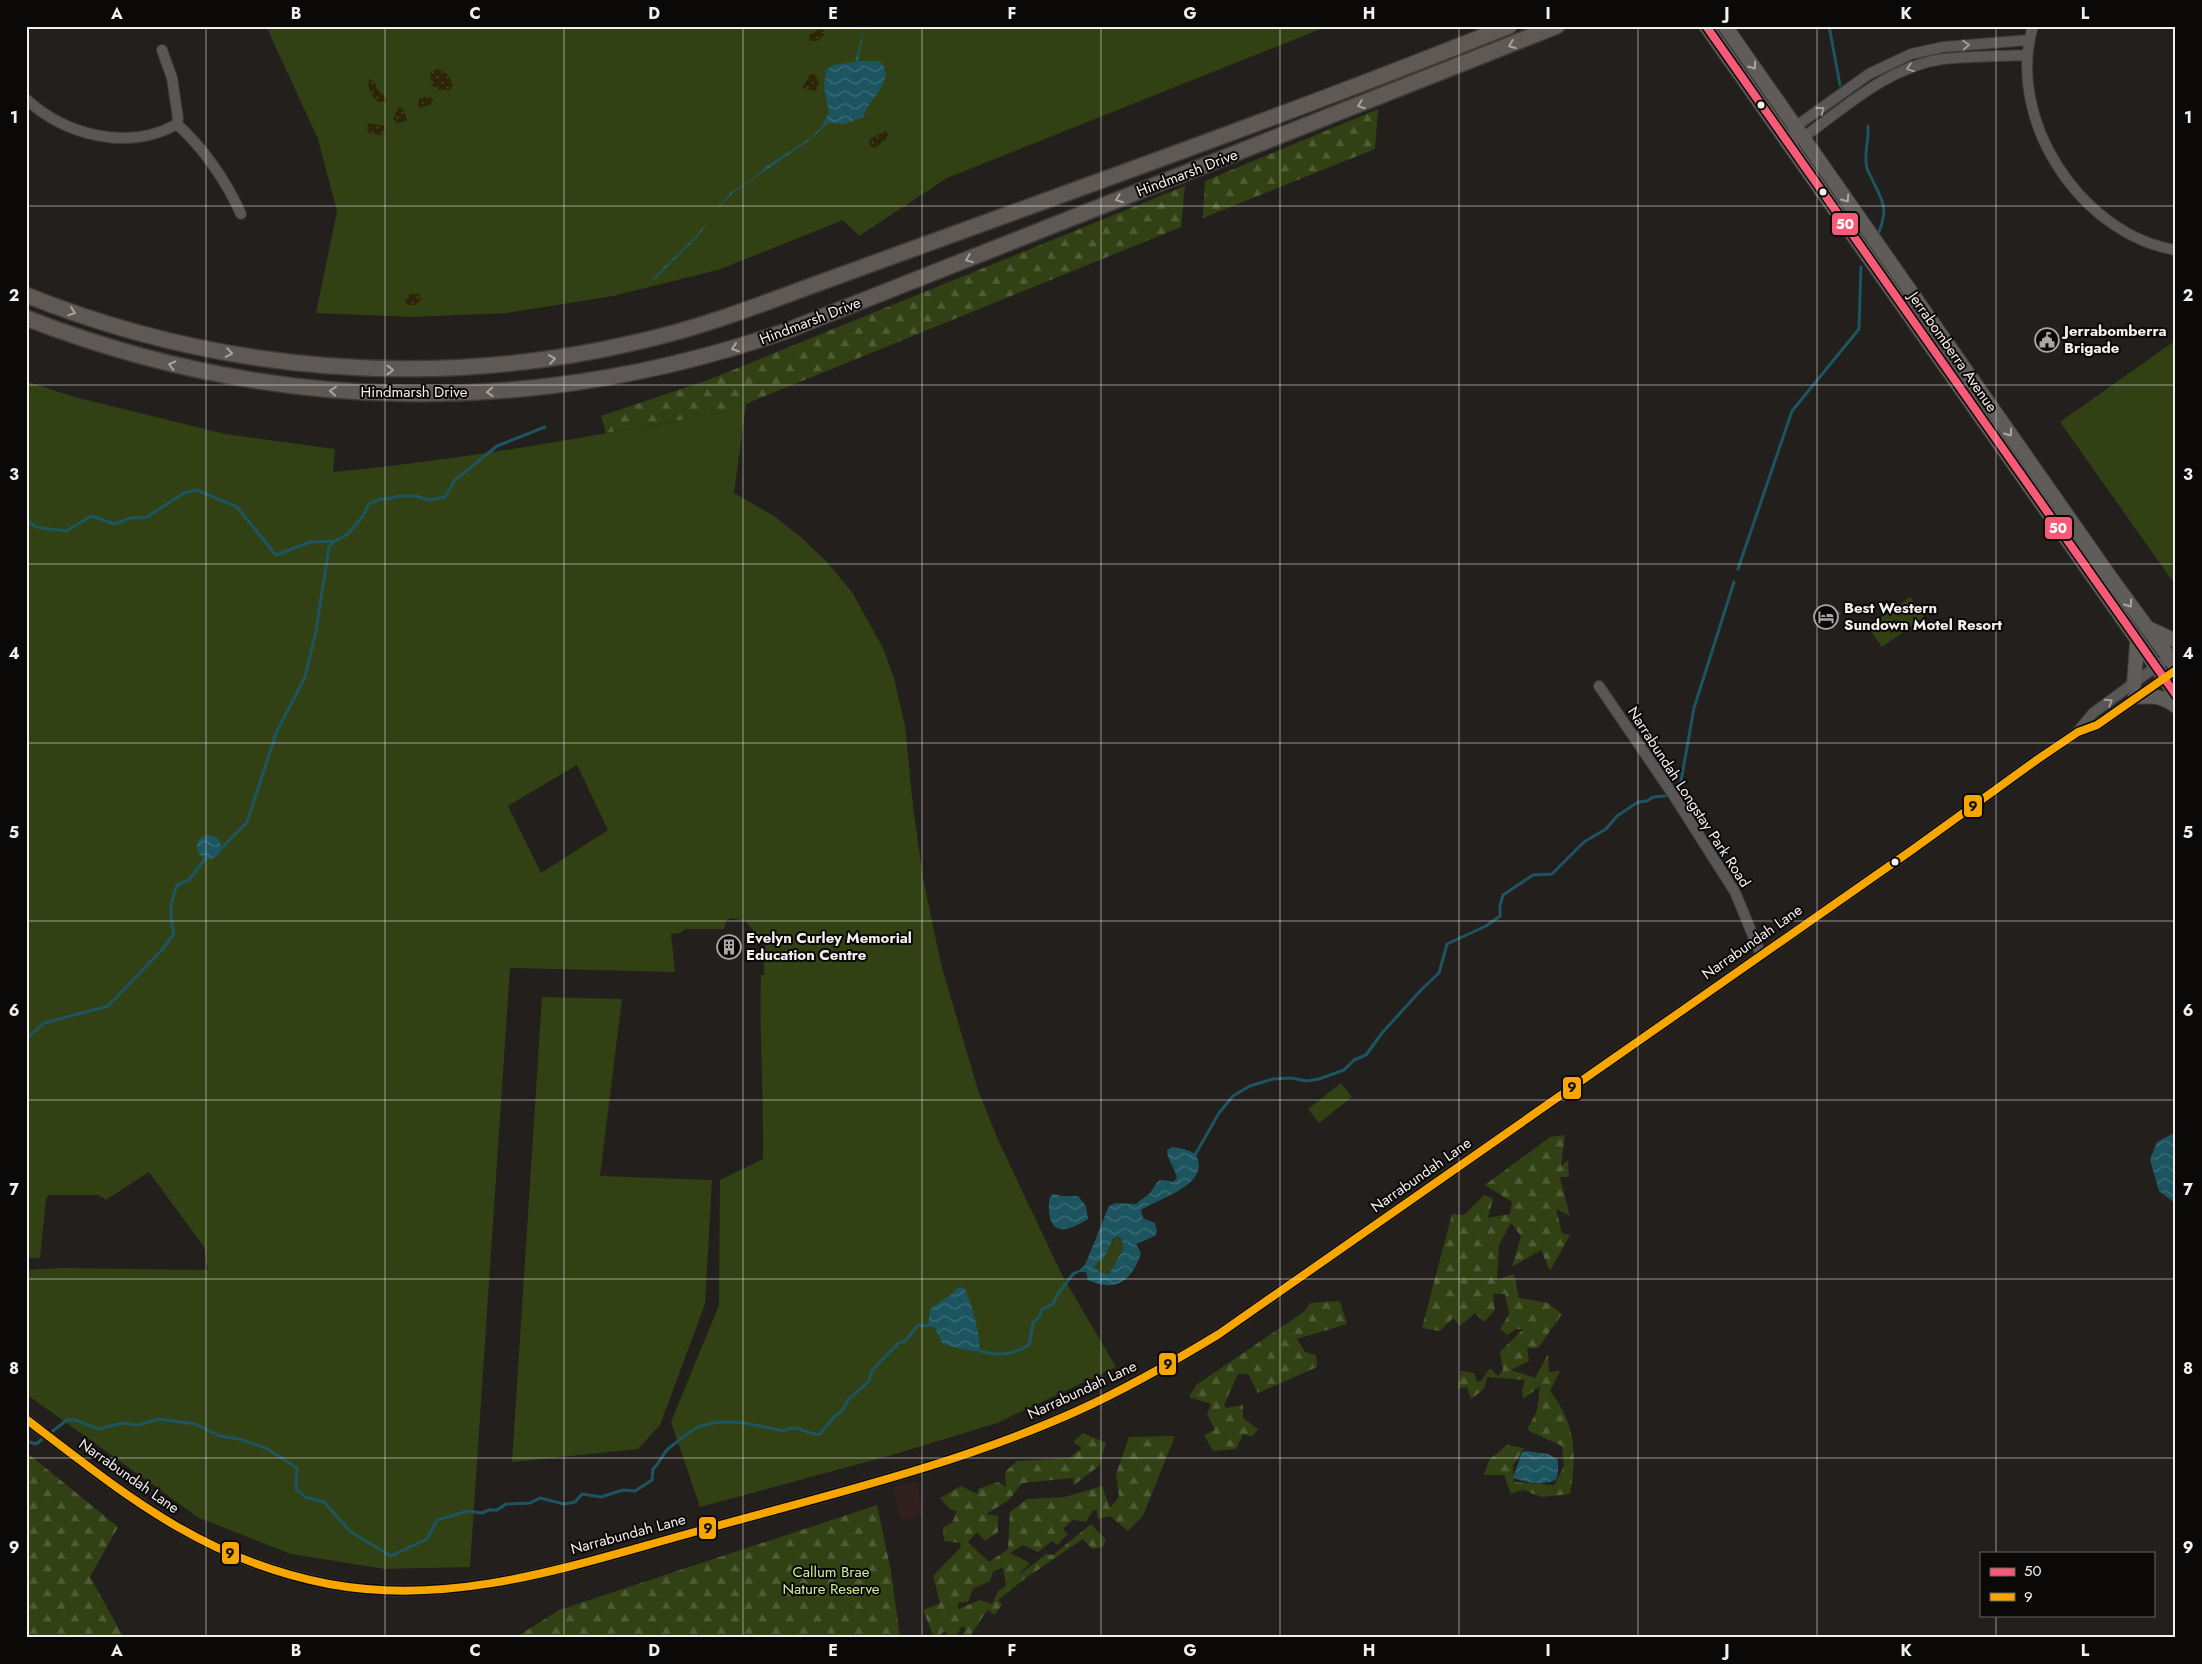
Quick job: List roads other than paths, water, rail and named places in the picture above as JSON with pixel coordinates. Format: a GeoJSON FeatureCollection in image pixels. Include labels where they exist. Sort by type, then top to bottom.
{"type":"FeatureCollection","features":[{"type":"Feature","properties":{"kind":"main road","name":"Hindmarsh Drive"},"geometry":{"type":"LineString","coordinates":[[26,295],[66,311],[118,328],[204,349],[254,358],[345,368],[391,370],[463,368],[527,362],[609,348],[685,330],[800,290],[1189,149],[1405,68],[1509,26]]}},
{"type":"Feature","properties":{"kind":"main road","name":"Hindmarsh Drive"},"geometry":{"type":"LineString","coordinates":[[26,318],[94,343],[157,361],[224,376],[290,387],[372,394],[434,394],[522,390],[667,366],[753,342],[897,288],[1557,26]]}},
{"type":"Feature","properties":{"kind":"main road"},"geometry":{"type":"LineString","coordinates":[[1189,149],[1198,168]]}},
{"type":"Feature","properties":{"kind":"street","name":"Jerrabomberra Avenue"},"geometry":{"type":"LineString","coordinates":[[1706,26],[2137,643],[2169,665]]}},
{"type":"Feature","properties":{"kind":"street","name":"Jerrabomberra Avenue"},"geometry":{"type":"LineString","coordinates":[[1725,26],[2145,626],[2169,665],[2176,696]]}},
{"type":"Feature","properties":{"kind":"street"},"geometry":{"type":"LineString","coordinates":[[2033,26],[2027,55],[2030,92],[2037,122],[2046,146],[2072,186],[2105,219],[2130,236],[2176,250]]}},
{"type":"Feature","properties":{"kind":"street"},"geometry":{"type":"LineString","coordinates":[[1799,132],[1816,114],[1869,74],[1911,54],[1943,46],[2029,40]]}},
{"type":"Feature","properties":{"kind":"street"},"geometry":{"type":"LineString","coordinates":[[162,50],[172,78],[178,115],[177,124]]}},
{"type":"Feature","properties":{"kind":"street"},"geometry":{"type":"LineString","coordinates":[[1786,142],[1877,84],[1914,66],[1943,59],[2027,55]]}},
{"type":"Feature","properties":{"kind":"street"},"geometry":{"type":"LineString","coordinates":[[26,99],[38,109],[60,122],[78,130],[100,136],[143,135],[164,130],[177,124]]}},
{"type":"Feature","properties":{"kind":"street"},"geometry":{"type":"LineString","coordinates":[[177,124],[190,137],[224,181],[242,214]]}},
{"type":"Feature","properties":{"kind":"street"},"geometry":{"type":"LineString","coordinates":[[1802,165],[1815,155]]}},
{"type":"Feature","properties":{"kind":"street"},"geometry":{"type":"LineString","coordinates":[[2145,626],[2176,641]]}},
{"type":"Feature","properties":{"kind":"street"},"geometry":{"type":"LineString","coordinates":[[2137,643],[2135,691],[2163,698],[2176,706]]}},
{"type":"Feature","properties":{"kind":"street","name":"Narrabundah Lane"},"geometry":{"type":"LineString","coordinates":[[26,1418],[112,1485],[167,1522],[215,1547],[274,1570],[351,1587],[406,1591],[469,1588],[538,1575],[947,1461],[1055,1421],[1118,1392],[1196,1348],[1262,1306],[2078,732],[2097,725],[2135,691],[2169,665]]}},
{"type":"Feature","properties":{"kind":"street","name":"Narrabundah Longstay Park Road"},"geometry":{"type":"LineString","coordinates":[[1599,686],[1674,796],[1735,892],[1761,955]]}},
{"type":"Feature","properties":{"kind":"water"},"geometry":{"type":"Polygon","coordinates":[[[865,26],[858,61],[879,61],[884,66],[885,77],[884,83],[863,117],[844,124],[828,123],[811,139],[733,193],[716,211],[731,192],[812,137],[822,126],[829,113],[824,87],[826,70],[833,65],[855,62],[865,26]]]}},
{"type":"Feature","properties":{"kind":"water"},"geometry":{"type":"Polygon","coordinates":[[[711,217],[698,236],[654,280],[652,279],[697,235],[711,217]]]}},
{"type":"Feature","properties":{"kind":"water"},"geometry":{"type":"Polygon","coordinates":[[[1835,609],[1841,613],[1837,617],[1835,625],[1830,625],[1822,620],[1821,613],[1825,612],[1828,616],[1832,616],[1835,609]]]}},
{"type":"Feature","properties":{"kind":"water"},"geometry":{"type":"Polygon","coordinates":[[[209,835],[214,836],[220,842],[220,852],[214,858],[209,859],[204,858],[198,852],[197,847],[198,842],[204,836],[209,835]]]}},
{"type":"Feature","properties":{"kind":"water"},"geometry":{"type":"Polygon","coordinates":[[[2172,1134],[2176,1135],[2176,1204],[2159,1191],[2150,1160],[2157,1142],[2172,1134]]]}},
{"type":"Feature","properties":{"kind":"water"},"geometry":{"type":"Polygon","coordinates":[[[1172,1147],[1187,1150],[1194,1154],[1198,1160],[1198,1169],[1195,1177],[1178,1191],[1141,1210],[1143,1218],[1155,1223],[1157,1231],[1155,1236],[1136,1244],[1141,1253],[1133,1271],[1128,1277],[1115,1285],[1098,1284],[1088,1280],[1086,1272],[1077,1272],[1085,1265],[1109,1206],[1116,1203],[1136,1204],[1150,1193],[1158,1181],[1173,1182],[1177,1178],[1167,1150],[1172,1147]],[[1118,1236],[1113,1239],[1104,1258],[1096,1264],[1095,1268],[1100,1272],[1109,1274],[1123,1249],[1122,1239],[1118,1236]]]}},
{"type":"Feature","properties":{"kind":"water"},"geometry":{"type":"Polygon","coordinates":[[[1053,1194],[1078,1196],[1086,1206],[1088,1219],[1070,1228],[1058,1228],[1054,1225],[1049,1215],[1050,1197],[1053,1194]]]}},
{"type":"Feature","properties":{"kind":"water"},"geometry":{"type":"Polygon","coordinates":[[[961,1287],[965,1289],[973,1311],[980,1351],[970,1351],[943,1344],[934,1327],[928,1326],[930,1309],[961,1287]]]}},
{"type":"Feature","properties":{"kind":"water"},"geometry":{"type":"Polygon","coordinates":[[[1522,1452],[1548,1454],[1558,1460],[1556,1480],[1534,1483],[1513,1478],[1522,1452]]]}},
{"type":"Feature","properties":{"kind":"waterway"},"geometry":{"type":"LineString","coordinates":[[1829,26],[1840,85]]}},
{"type":"Feature","properties":{"kind":"waterway"},"geometry":{"type":"LineString","coordinates":[[1868,126],[1866,166],[1884,209],[1879,232]]}},
{"type":"Feature","properties":{"kind":"waterway"},"geometry":{"type":"LineString","coordinates":[[1738,569],[1792,411],[1859,329],[1861,267]]}},
{"type":"Feature","properties":{"kind":"waterway"},"geometry":{"type":"LineString","coordinates":[[26,520],[36,527],[66,531],[91,516],[115,524],[130,518],[147,517],[184,493],[197,490],[237,507],[276,555],[310,542],[335,541],[348,534],[363,516],[369,504],[380,499],[416,496],[429,500],[445,497],[455,480],[497,446],[545,427]]}},
{"type":"Feature","properties":{"kind":"waterway"},"geometry":{"type":"LineString","coordinates":[[218,852],[247,822],[277,731],[305,677],[316,631],[329,547],[335,541]]}},
{"type":"Feature","properties":{"kind":"waterway"},"geometry":{"type":"LineString","coordinates":[[1677,788],[1681,781],[1694,708],[1734,582]]}},
{"type":"Feature","properties":{"kind":"waterway"},"geometry":{"type":"LineString","coordinates":[[1195,1155],[1219,1113],[1233,1096],[1250,1086],[1273,1079],[1291,1078],[1307,1081],[1319,1079],[1344,1070],[1354,1060],[1366,1055],[1382,1033],[1439,973],[1447,944],[1486,926],[1500,916],[1503,895],[1533,875],[1552,874],[1584,842],[1606,829],[1617,816],[1638,802],[1647,801],[1653,797],[1665,796]]}},
{"type":"Feature","properties":{"kind":"waterway"},"geometry":{"type":"LineString","coordinates":[[26,1039],[44,1023],[108,1006],[161,951],[174,934],[171,909],[177,885],[189,880],[206,858]]}},
{"type":"Feature","properties":{"kind":"waterway"},"geometry":{"type":"LineString","coordinates":[[980,1351],[1005,1354],[1029,1345],[1033,1323],[1040,1316],[1041,1310],[1053,1304],[1057,1295],[1073,1274],[1077,1272]]}},
{"type":"Feature","properties":{"kind":"waterway"},"geometry":{"type":"LineString","coordinates":[[26,1441],[36,1444],[67,1420],[76,1420],[98,1429],[123,1423],[139,1425],[159,1419],[195,1424],[220,1436],[239,1439],[266,1448],[297,1468],[296,1489],[305,1497],[324,1502],[351,1532],[391,1556],[427,1539],[437,1520],[468,1511],[482,1513],[489,1510],[497,1510],[506,1504],[530,1503],[540,1498],[564,1504],[575,1502],[582,1494],[601,1497],[623,1490],[635,1491],[652,1480],[653,1469],[669,1448],[694,1429],[706,1424],[729,1422],[751,1424],[784,1431],[794,1428],[820,1434],[834,1417],[842,1411],[848,1400],[869,1381],[872,1371],[876,1366],[899,1343],[905,1341],[918,1325],[928,1326]]}},
{"type":"Feature","properties":{"kind":"place","name":"Jerrabomberra Brigade"},"geometry":{"type":"Point","coordinates":[2047,340]}},
{"type":"Feature","properties":{"kind":"place","name":"Best Western Sundown Motel Resort"},"geometry":{"type":"Point","coordinates":[1826,617]}},
{"type":"Feature","properties":{"kind":"place","name":"Evelyn Curley Memorial Education Centre"},"geometry":{"type":"Point","coordinates":[729,947]}},
{"type":"Feature","properties":{"kind":"park label","name":"Callum Brae Nature Reserve"},"geometry":{"type":"Point","coordinates":[831,1580]}}]}
